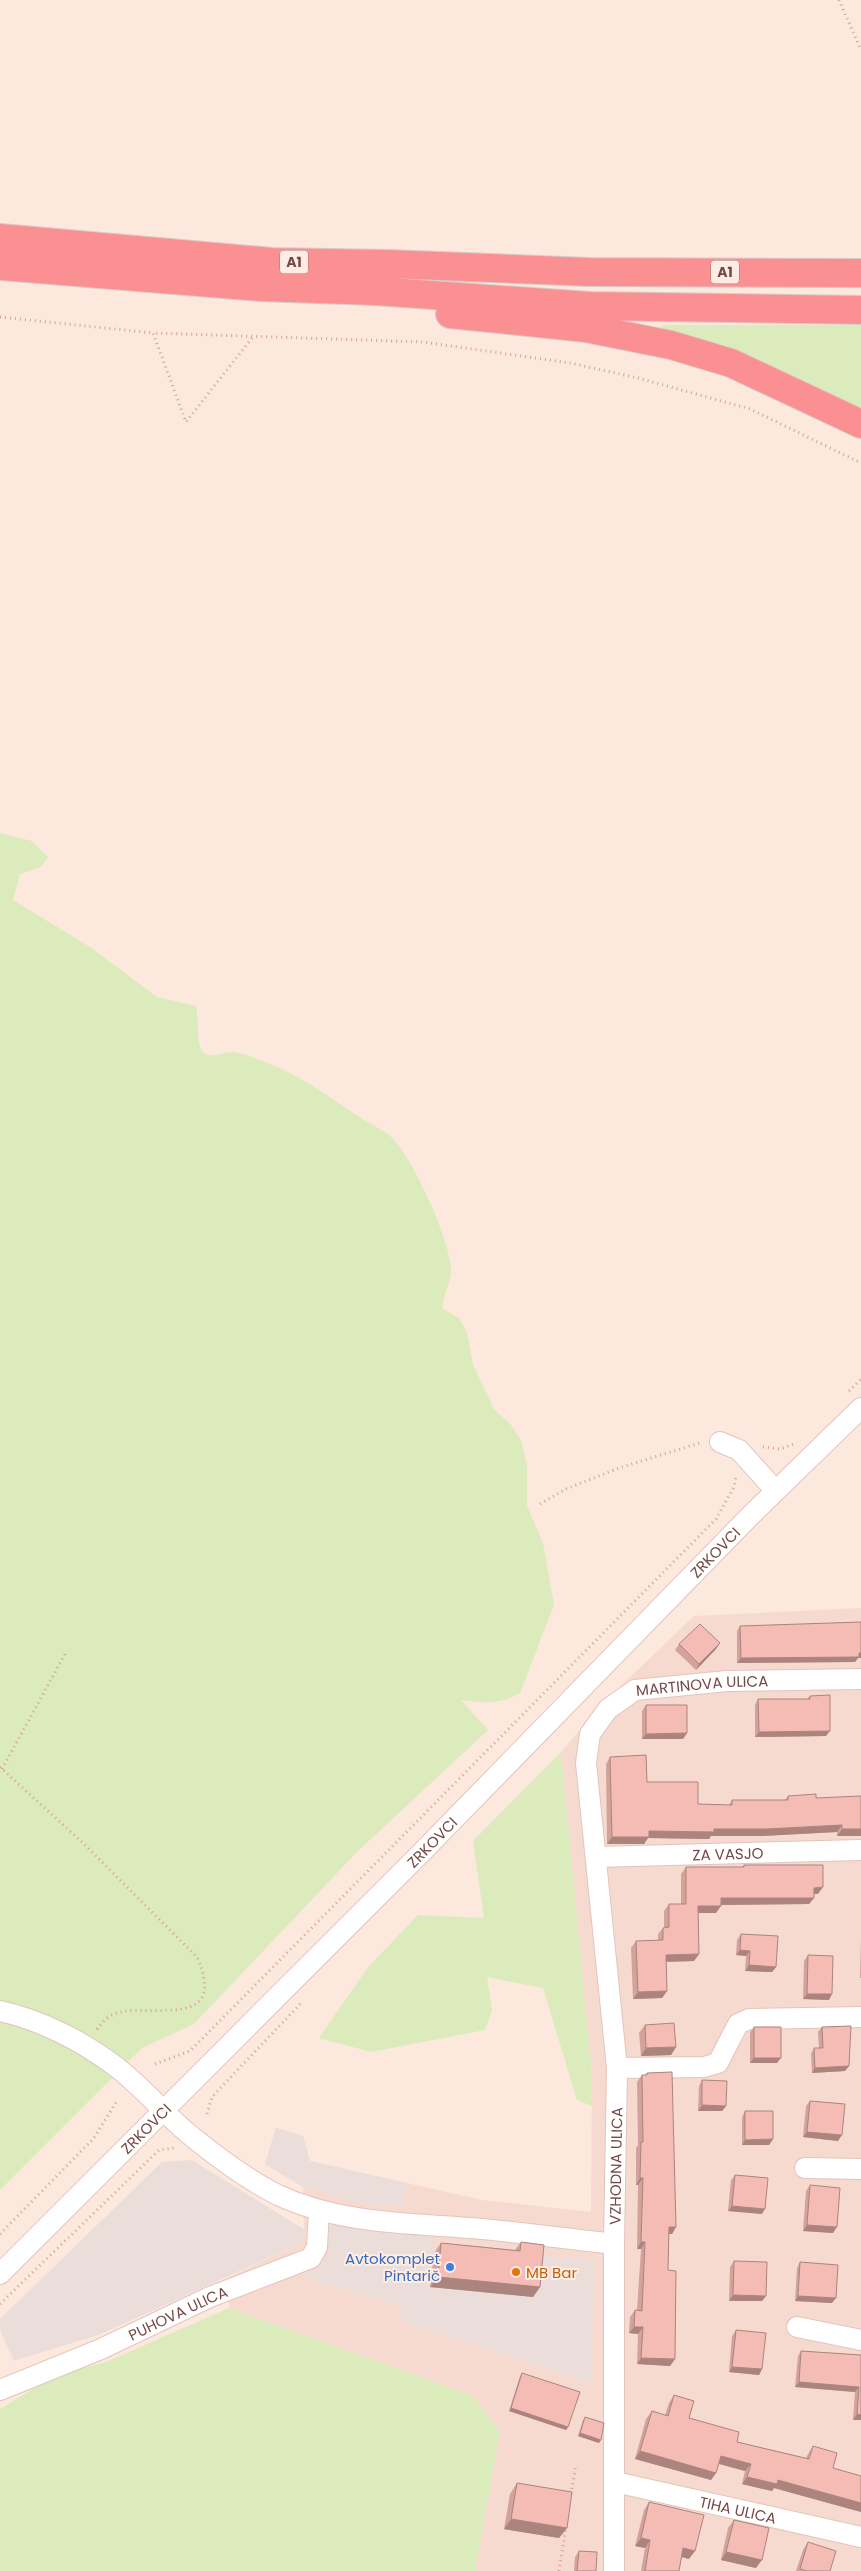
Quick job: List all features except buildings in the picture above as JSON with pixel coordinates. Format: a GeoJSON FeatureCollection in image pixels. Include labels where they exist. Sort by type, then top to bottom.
{"type":"FeatureCollection","features":[{"type":"Feature","properties":{"kind":"highway","name":"A1"},"geometry":{"type":"LineString","coordinates":[[0,238],[272,262],[388,264],[589,272],[861,273]]}},
{"type":"Feature","properties":{"kind":"highway","name":"A1"},"geometry":{"type":"LineString","coordinates":[[0,266],[260,287],[375,291],[590,306],[861,310]]}},
{"type":"Feature","properties":{"kind":"highway"},"geometry":{"type":"LineString","coordinates":[[375,291],[395,308],[586,328],[670,345],[731,363],[861,424]]}},
{"type":"Feature","properties":{"kind":"street","name":"ZRKOVCI"},"geometry":{"type":"LineString","coordinates":[[0,2274],[424,1850],[775,1490],[861,1408]]}},
{"type":"Feature","properties":{"kind":"street"},"geometry":{"type":"LineString","coordinates":[[720,1442],[739,1450],[775,1490]]}},
{"type":"Feature","properties":{"kind":"street","name":"MARTINOVA ULICA"},"geometry":{"type":"LineString","coordinates":[[586,1763],[590,1734],[608,1709],[635,1690],[727,1681],[861,1679]]}},
{"type":"Feature","properties":{"kind":"street","name":"VZHODNA ULICA"},"geometry":{"type":"LineString","coordinates":[[586,1763],[617,2068],[614,2244],[614,2571]]}},
{"type":"Feature","properties":{"kind":"street","name":"ZA VASJO"},"geometry":{"type":"LineString","coordinates":[[596,1857],[861,1850]]}},
{"type":"Feature","properties":{"kind":"street"},"geometry":{"type":"LineString","coordinates":[[0,2010],[48,2028],[85,2045],[117,2067],[190,2135],[278,2195],[319,2211],[418,2226],[482,2229],[614,2244]]}},
{"type":"Feature","properties":{"kind":"street"},"geometry":{"type":"LineString","coordinates":[[617,2068],[704,2067],[718,2063],[738,2024],[749,2018],[861,2017]]}},
{"type":"Feature","properties":{"kind":"street"},"geometry":{"type":"LineString","coordinates":[[805,2168],[861,2169]]}},
{"type":"Feature","properties":{"kind":"street","name":"PUHOVA ULICA"},"geometry":{"type":"LineString","coordinates":[[0,2390],[101,2349],[210,2297],[311,2258],[317,2247],[319,2211]]}},
{"type":"Feature","properties":{"kind":"street"},"geometry":{"type":"LineString","coordinates":[[797,2327],[861,2340]]}},
{"type":"Feature","properties":{"kind":"street","name":"TIHA ULICA"},"geometry":{"type":"LineString","coordinates":[[615,2482],[861,2537]]}},
{"type":"Feature","properties":{"kind":"path"},"geometry":{"type":"LineString","coordinates":[[839,0],[861,50]]}},
{"type":"Feature","properties":{"kind":"path"},"geometry":{"type":"LineString","coordinates":[[0,317],[153,333],[252,338],[423,342],[570,363],[638,378],[750,409],[861,463]]}},
{"type":"Feature","properties":{"kind":"path"},"geometry":{"type":"LineString","coordinates":[[153,333],[186,422],[252,338]]}},
{"type":"Feature","properties":{"kind":"path"},"geometry":{"type":"LineString","coordinates":[[848,1393],[861,1380]]}},
{"type":"Feature","properties":{"kind":"path"},"geometry":{"type":"LineString","coordinates":[[763,1447],[780,1449],[793,1445],[800,1439]]}},
{"type":"Feature","properties":{"kind":"path"},"geometry":{"type":"LineString","coordinates":[[540,1504],[566,1489],[628,1465],[699,1442],[720,1442]]}},
{"type":"Feature","properties":{"kind":"path"},"geometry":{"type":"LineString","coordinates":[[155,2064],[190,2051],[716,1519],[734,1487],[737,1473]]}},
{"type":"Feature","properties":{"kind":"path"},"geometry":{"type":"LineString","coordinates":[[65,1654],[1,1768],[83,1843],[197,1957],[204,1974],[206,1988],[200,2001],[188,2007],[164,2012],[120,2012],[105,2018],[85,2045]]}},
{"type":"Feature","properties":{"kind":"path"},"geometry":{"type":"LineString","coordinates":[[0,2234],[94,2138],[117,2102]]}},
{"type":"Feature","properties":{"kind":"path"},"geometry":{"type":"LineString","coordinates":[[0,2304],[159,2150],[177,2147]]}},
{"type":"Feature","properties":{"kind":"path"},"geometry":{"type":"LineString","coordinates":[[570,2503],[576,2464]]}},
{"type":"Feature","properties":{"kind":"path"},"geometry":{"type":"LineString","coordinates":[[559,2571],[566,2523]]}},
{"type":"Feature","properties":{"kind":"shaded area"},"geometry":{"type":"Polygon","coordinates":[[[861,1608],[861,2571],[475,2571],[500,2432],[473,2396],[229,2308],[227,2278],[299,2244],[304,2239],[303,2187],[265,2164],[276,2128],[303,2136],[310,2161],[482,2200],[591,2212],[592,2073],[561,1752],[604,1702],[694,1616],[861,1608]]]}},
{"type":"Feature","properties":{"kind":"shaded area"},"geometry":{"type":"Polygon","coordinates":[[[276,2128],[303,2136],[310,2161],[406,2183],[403,2205],[363,2204],[303,2187],[265,2164],[276,2128]]]}},
{"type":"Feature","properties":{"kind":"shaded area"},"geometry":{"type":"Polygon","coordinates":[[[192,2160],[305,2230],[304,2239],[299,2244],[101,2334],[14,2361],[0,2330],[0,2319],[162,2162],[192,2160]]]}},
{"type":"Feature","properties":{"kind":"shaded area"},"geometry":{"type":"Polygon","coordinates":[[[326,2225],[434,2236],[431,2287],[533,2297],[537,2255],[593,2259],[592,2383],[403,2322],[398,2305],[301,2276],[322,2265],[329,2254],[326,2225]]]}},
{"type":"Feature","properties":{"kind":"green space"},"geometry":{"type":"Polygon","coordinates":[[[662,325],[861,325],[861,408],[812,385],[762,365],[711,347],[659,332],[662,325]]]}},
{"type":"Feature","properties":{"kind":"green space"},"geometry":{"type":"Polygon","coordinates":[[[0,833],[32,841],[48,857],[41,867],[20,874],[13,900],[90,947],[157,997],[196,1006],[200,1045],[204,1053],[207,1055],[230,1052],[245,1054],[276,1066],[385,1132],[403,1152],[430,1202],[449,1255],[451,1273],[443,1309],[459,1318],[467,1332],[473,1365],[494,1409],[511,1425],[521,1440],[527,1465],[527,1506],[543,1543],[554,1605],[520,1693],[506,1700],[499,1701],[461,1700],[488,1730],[357,1852],[194,2024],[142,2048],[0,2190],[0,833]]]}},
{"type":"Feature","properties":{"kind":"green space"},"geometry":{"type":"Polygon","coordinates":[[[561,1752],[592,2073],[592,2106],[577,2100],[543,1988],[487,1977],[492,2010],[485,2030],[371,2052],[319,2038],[368,1967],[418,1915],[484,1918],[473,1841],[561,1752]]]}},
{"type":"Feature","properties":{"kind":"green space"},"geometry":{"type":"Polygon","coordinates":[[[229,2308],[473,2396],[500,2432],[475,2571],[0,2571],[0,2409],[54,2376],[106,2362],[229,2308]]]}},
{"type":"Feature","properties":{"kind":"place","name":"Avtokomplet Pintarič"},"geometry":{"type":"Point","coordinates":[450,2267]}},
{"type":"Feature","properties":{"kind":"place","name":"MB Bar"},"geometry":{"type":"Point","coordinates":[516,2272]}}]}
